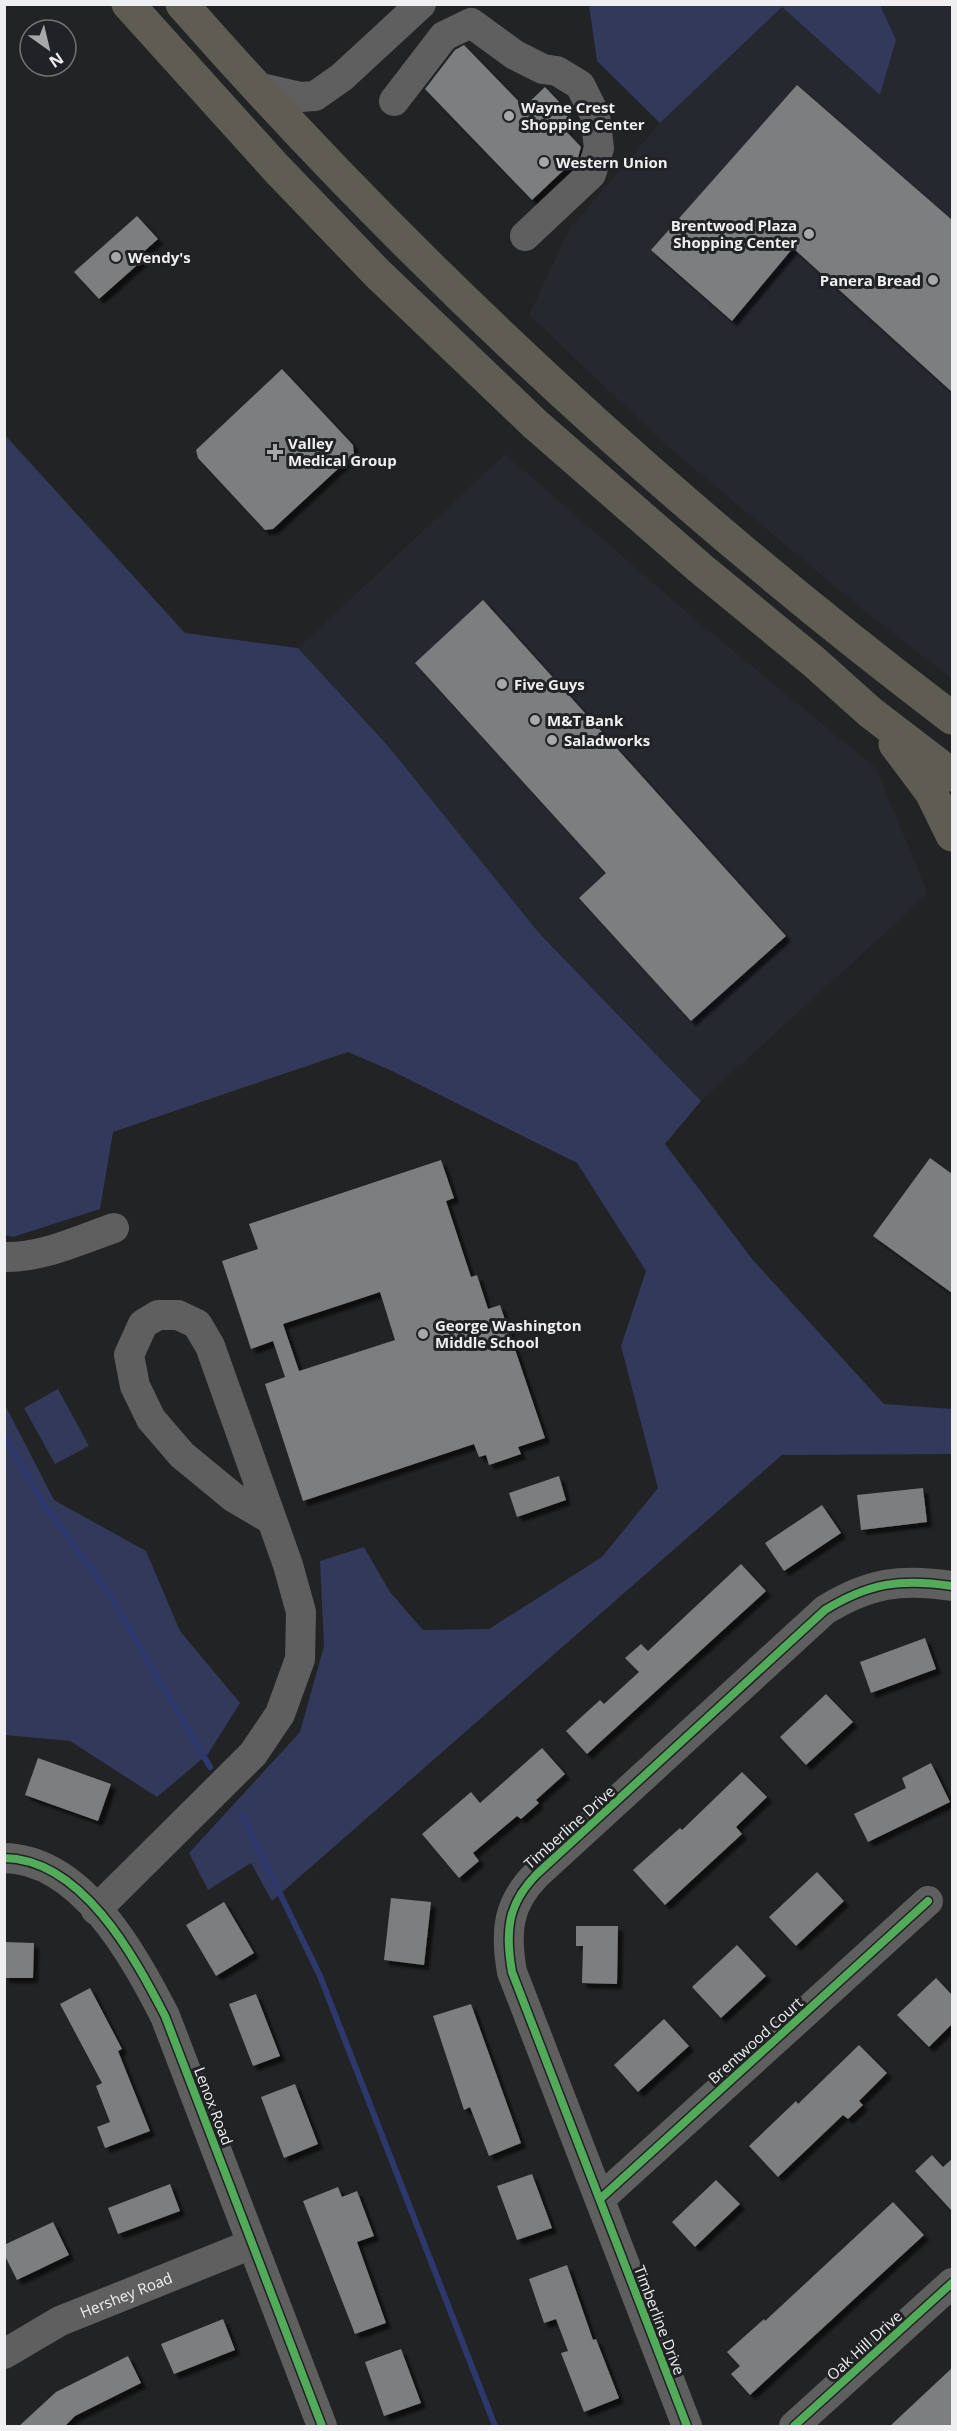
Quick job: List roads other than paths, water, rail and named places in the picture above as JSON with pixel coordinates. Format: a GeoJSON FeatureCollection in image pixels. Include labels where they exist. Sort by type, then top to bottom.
{"type":"FeatureCollection","features":[{"type":"Feature","properties":{"kind":"highway"},"geometry":{"type":"LineString","coordinates":[[128,4],[277,169],[429,324],[589,472],[870,712],[952,775]]}},
{"type":"Feature","properties":{"kind":"highway"},"geometry":{"type":"LineString","coordinates":[[182,4],[331,167],[513,346],[620,445],[783,585],[952,718]]}},
{"type":"Feature","properties":{"kind":"highway"},"geometry":{"type":"LineString","coordinates":[[870,712],[931,792],[952,835]]}},
{"type":"Feature","properties":{"kind":"street"},"geometry":{"type":"LineString","coordinates":[[256,87],[300,97],[315,96],[342,77],[421,4]]}},
{"type":"Feature","properties":{"kind":"street"},"geometry":{"type":"LineString","coordinates":[[394,101],[444,36],[471,23],[515,55],[543,69],[557,71],[580,85],[595,115],[599,148],[591,174],[525,236]]}},
{"type":"Feature","properties":{"kind":"street"},"geometry":{"type":"LineString","coordinates":[[4,1257],[43,1252],[114,1228]]}},
{"type":"Feature","properties":{"kind":"street"},"geometry":{"type":"LineString","coordinates":[[96,1910],[253,1754],[280,1714],[300,1659],[301,1612],[272,1520],[210,1346],[197,1324],[178,1315],[158,1315],[143,1324],[129,1355],[135,1386],[151,1419],[191,1462],[233,1497],[272,1520]]}},
{"type":"Feature","properties":{"kind":"street","name":"Timberline Drive"},"geometry":{"type":"LineString","coordinates":[[687,2427],[513,1972],[508,1948],[509,1926],[514,1905],[523,1887],[825,1610],[849,1596],[894,1582],[924,1582],[952,1586]]}},
{"type":"Feature","properties":{"kind":"street","name":"Lenox Road"},"geometry":{"type":"LineString","coordinates":[[4,1858],[29,1861],[51,1870],[72,1884],[122,1942],[145,1978],[165,2016],[322,2427]]}},
{"type":"Feature","properties":{"kind":"street","name":"Brentwood Court"},"geometry":{"type":"LineString","coordinates":[[600,2199],[928,1901]]}},
{"type":"Feature","properties":{"kind":"street","name":"Hershey Road"},"geometry":{"type":"LineString","coordinates":[[4,2354],[60,2321],[252,2244]]}},
{"type":"Feature","properties":{"kind":"street","name":"Oak Hill Drive"},"geometry":{"type":"LineString","coordinates":[[794,2427],[952,2283]]}},
{"type":"Feature","properties":{"kind":"waterway"},"geometry":{"type":"LineString","coordinates":[[4,1435],[46,1508],[106,1589],[210,1767]]}},
{"type":"Feature","properties":{"kind":"waterway"},"geometry":{"type":"LineString","coordinates":[[242,1815],[320,1976],[495,2426]]}},
{"type":"Feature","properties":{"kind":"place","name":"Wayne Crest Shopping Center"},"geometry":{"type":"Point","coordinates":[509,116]}},
{"type":"Feature","properties":{"kind":"place","name":"Western Union"},"geometry":{"type":"Point","coordinates":[544,162]}},
{"type":"Feature","properties":{"kind":"place","name":"Brentwood Plaza Shopping Center"},"geometry":{"type":"Point","coordinates":[809,234]}},
{"type":"Feature","properties":{"kind":"place","name":"Wendy's"},"geometry":{"type":"Point","coordinates":[116,257]}},
{"type":"Feature","properties":{"kind":"place","name":"Panera Bread"},"geometry":{"type":"Point","coordinates":[933,280]}},
{"type":"Feature","properties":{"kind":"place","name":"Valley Medical Group"},"geometry":{"type":"Point","coordinates":[275,452]}},
{"type":"Feature","properties":{"kind":"place","name":"Five Guys"},"geometry":{"type":"Point","coordinates":[502,684]}},
{"type":"Feature","properties":{"kind":"place","name":"M&T Bank"},"geometry":{"type":"Point","coordinates":[535,720]}},
{"type":"Feature","properties":{"kind":"place","name":"Saladworks"},"geometry":{"type":"Point","coordinates":[552,740]}},
{"type":"Feature","properties":{"kind":"place","name":"George Washington Middle School"},"geometry":{"type":"Point","coordinates":[423,1334]}}]}
